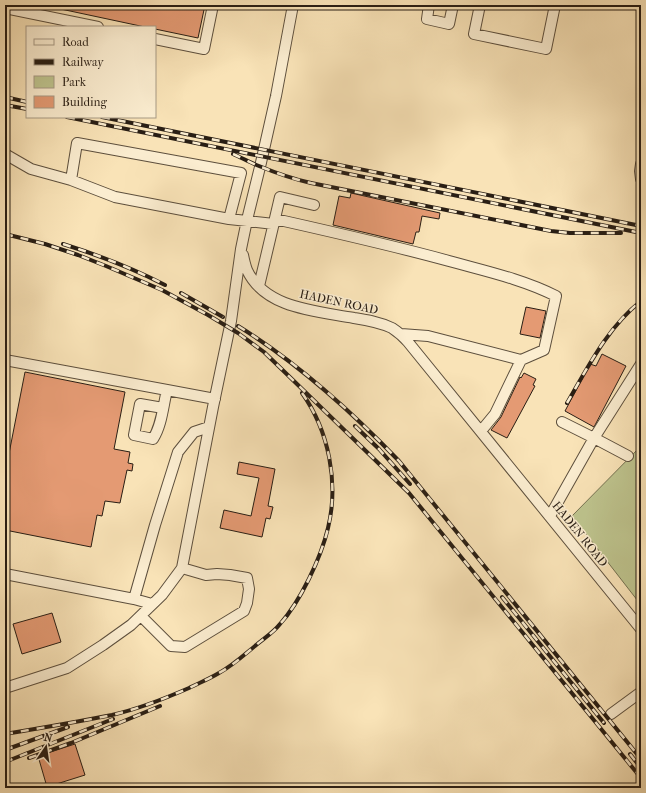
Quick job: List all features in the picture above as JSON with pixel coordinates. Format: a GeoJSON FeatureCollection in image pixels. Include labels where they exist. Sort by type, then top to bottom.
{"type":"FeatureCollection","features":[{"type":"Feature","properties":{"kind":"street"},"geometry":{"type":"LineString","coordinates":[[156,39],[204,49],[213,5]]}},
{"type":"Feature","properties":{"kind":"street","name":"HADEN ROAD"},"geometry":{"type":"LineString","coordinates":[[293,5],[272,112],[241,249],[246,268],[251,278],[258,286],[276,299],[288,304],[300,308],[370,320],[387,326],[401,334],[641,629]]}},
{"type":"Feature","properties":{"kind":"street"},"geometry":{"type":"LineString","coordinates":[[429,5],[427,19],[449,24],[453,5]]}},
{"type":"Feature","properties":{"kind":"street"},"geometry":{"type":"LineString","coordinates":[[480,5],[474,34],[546,49],[555,5]]}},
{"type":"Feature","properties":{"kind":"street"},"geometry":{"type":"LineString","coordinates":[[5,8],[93,26]]}},
{"type":"Feature","properties":{"kind":"street"},"geometry":{"type":"LineString","coordinates":[[71,180],[77,143],[241,173],[229,219]]}},
{"type":"Feature","properties":{"kind":"street"},"geometry":{"type":"LineString","coordinates":[[5,154],[31,169],[71,180],[115,197],[229,219],[274,221],[402,248],[506,276],[556,296],[544,350],[521,360],[428,336],[401,334]]}},
{"type":"Feature","properties":{"kind":"street"},"geometry":{"type":"LineString","coordinates":[[641,164],[641,179]]}},
{"type":"Feature","properties":{"kind":"street"},"geometry":{"type":"LineString","coordinates":[[258,286],[280,197],[314,205]]}},
{"type":"Feature","properties":{"kind":"street"},"geometry":{"type":"LineString","coordinates":[[5,688],[67,668],[103,645],[131,625],[162,595],[182,568],[230,321],[241,249]]}},
{"type":"Feature","properties":{"kind":"street"},"geometry":{"type":"LineString","coordinates":[[5,360],[215,399]]}},
{"type":"Feature","properties":{"kind":"street"},"geometry":{"type":"LineString","coordinates":[[481,431],[495,414],[521,360]]}},
{"type":"Feature","properties":{"kind":"street"},"geometry":{"type":"LineString","coordinates":[[550,516],[594,438],[641,364]]}},
{"type":"Feature","properties":{"kind":"street"},"geometry":{"type":"LineString","coordinates":[[163,408],[167,390]]}},
{"type":"Feature","properties":{"kind":"street"},"geometry":{"type":"LineString","coordinates":[[562,422],[628,456]]}},
{"type":"Feature","properties":{"kind":"street"},"geometry":{"type":"LineString","coordinates":[[134,599],[178,452],[194,432],[209,427]]}},
{"type":"Feature","properties":{"kind":"street"},"geometry":{"type":"LineString","coordinates":[[140,616],[172,646],[185,647],[244,611],[249,589],[247,578],[217,574],[206,575],[182,568]]}},
{"type":"Feature","properties":{"kind":"street"},"geometry":{"type":"LineString","coordinates":[[5,574],[134,599],[152,604]]}},
{"type":"Feature","properties":{"kind":"street"},"geometry":{"type":"LineString","coordinates":[[611,714],[641,692]]}},
{"type":"Feature","properties":{"kind":"green space"},"geometry":{"type":"Polygon","coordinates":[[[641,446],[641,605],[572,516],[641,446]]]}},
{"type":"Feature","properties":{"kind":"building"},"geometry":{"type":"Polygon","coordinates":[[[56,5],[205,5],[198,38],[156,29],[156,26],[140,26],[56,8],[56,5]]]}},
{"type":"Feature","properties":{"kind":"building"},"geometry":{"type":"Polygon","coordinates":[[[351,193],[440,213],[439,219],[422,216],[419,232],[416,232],[413,244],[333,225],[339,196],[350,198],[351,193]]]}},
{"type":"Feature","properties":{"kind":"building"},"geometry":{"type":"Polygon","coordinates":[[[526,307],[546,311],[540,338],[520,334],[526,307]]]}},
{"type":"Feature","properties":{"kind":"building"},"geometry":{"type":"Polygon","coordinates":[[[602,354],[626,366],[594,427],[565,411],[590,364],[596,366],[602,354]]]}},
{"type":"Feature","properties":{"kind":"building"},"geometry":{"type":"Polygon","coordinates":[[[25,372],[125,392],[114,449],[130,452],[128,463],[133,464],[132,471],[127,470],[120,503],[105,501],[102,516],[97,515],[91,547],[5,530],[5,474],[25,372]]]}},
{"type":"Feature","properties":{"kind":"building"},"geometry":{"type":"Polygon","coordinates":[[[524,373],[536,379],[533,385],[535,386],[507,438],[491,430],[501,417],[520,377],[521,378],[524,373]]]}},
{"type":"Feature","properties":{"kind":"building"},"geometry":{"type":"Polygon","coordinates":[[[239,462],[275,469],[268,506],[273,507],[270,519],[266,518],[262,537],[220,528],[224,510],[251,516],[259,478],[237,474],[239,462]]]}},
{"type":"Feature","properties":{"kind":"building"},"geometry":{"type":"Polygon","coordinates":[[[52,613],[61,642],[22,654],[13,624],[52,613]]]}},
{"type":"Feature","properties":{"kind":"building"},"geometry":{"type":"Polygon","coordinates":[[[75,744],[85,775],[47,787],[38,756],[75,744]]]}},
{"type":"Feature","properties":{"kind":"railway"},"geometry":{"type":"LineString","coordinates":[[5,97],[26,102]]}},
{"type":"Feature","properties":{"kind":"railway"},"geometry":{"type":"LineString","coordinates":[[5,105],[26,109]]}},
{"type":"Feature","properties":{"kind":"railway"},"geometry":{"type":"LineString","coordinates":[[72,118],[641,233]]}},
{"type":"Feature","properties":{"kind":"railway"},"geometry":{"type":"LineString","coordinates":[[107,118],[641,226]]}},
{"type":"Feature","properties":{"kind":"railway"},"geometry":{"type":"LineString","coordinates":[[233,154],[272,171],[311,183],[551,231],[570,233],[621,233]]}},
{"type":"Feature","properties":{"kind":"railway"},"geometry":{"type":"LineString","coordinates":[[5,234],[45,244],[78,255],[162,290],[238,333],[264,352],[409,493],[641,778]]}},
{"type":"Feature","properties":{"kind":"railway"},"geometry":{"type":"LineString","coordinates":[[63,244],[115,262],[165,285]]}},
{"type":"Feature","properties":{"kind":"railway"},"geometry":{"type":"LineString","coordinates":[[181,293],[223,317]]}},
{"type":"Feature","properties":{"kind":"railway"},"geometry":{"type":"LineString","coordinates":[[567,403],[608,336],[618,323],[641,301]]}},
{"type":"Feature","properties":{"kind":"railway"},"geometry":{"type":"LineString","coordinates":[[238,326],[282,356],[323,388],[399,461],[641,759]]}},
{"type":"Feature","properties":{"kind":"railway"},"geometry":{"type":"LineString","coordinates":[[5,734],[112,715],[161,700],[189,688],[224,670],[271,633],[288,615],[315,566],[325,540],[331,511],[332,476],[325,441],[319,424],[302,393]]}},
{"type":"Feature","properties":{"kind":"railway"},"geometry":{"type":"LineString","coordinates":[[355,426],[379,449],[410,484]]}},
{"type":"Feature","properties":{"kind":"railway"},"geometry":{"type":"LineString","coordinates":[[502,597],[604,723]]}},
{"type":"Feature","properties":{"kind":"railway"},"geometry":{"type":"LineString","coordinates":[[29,758],[71,743],[160,706]]}},
{"type":"Feature","properties":{"kind":"railway"},"geometry":{"type":"LineString","coordinates":[[5,762],[113,719]]}},
{"type":"Feature","properties":{"kind":"railway"},"geometry":{"type":"LineString","coordinates":[[5,750],[68,727]]}},
{"type":"Feature","properties":{"kind":"railway"},"geometry":{"type":"LineString","coordinates":[[630,754],[641,768]]}}]}
